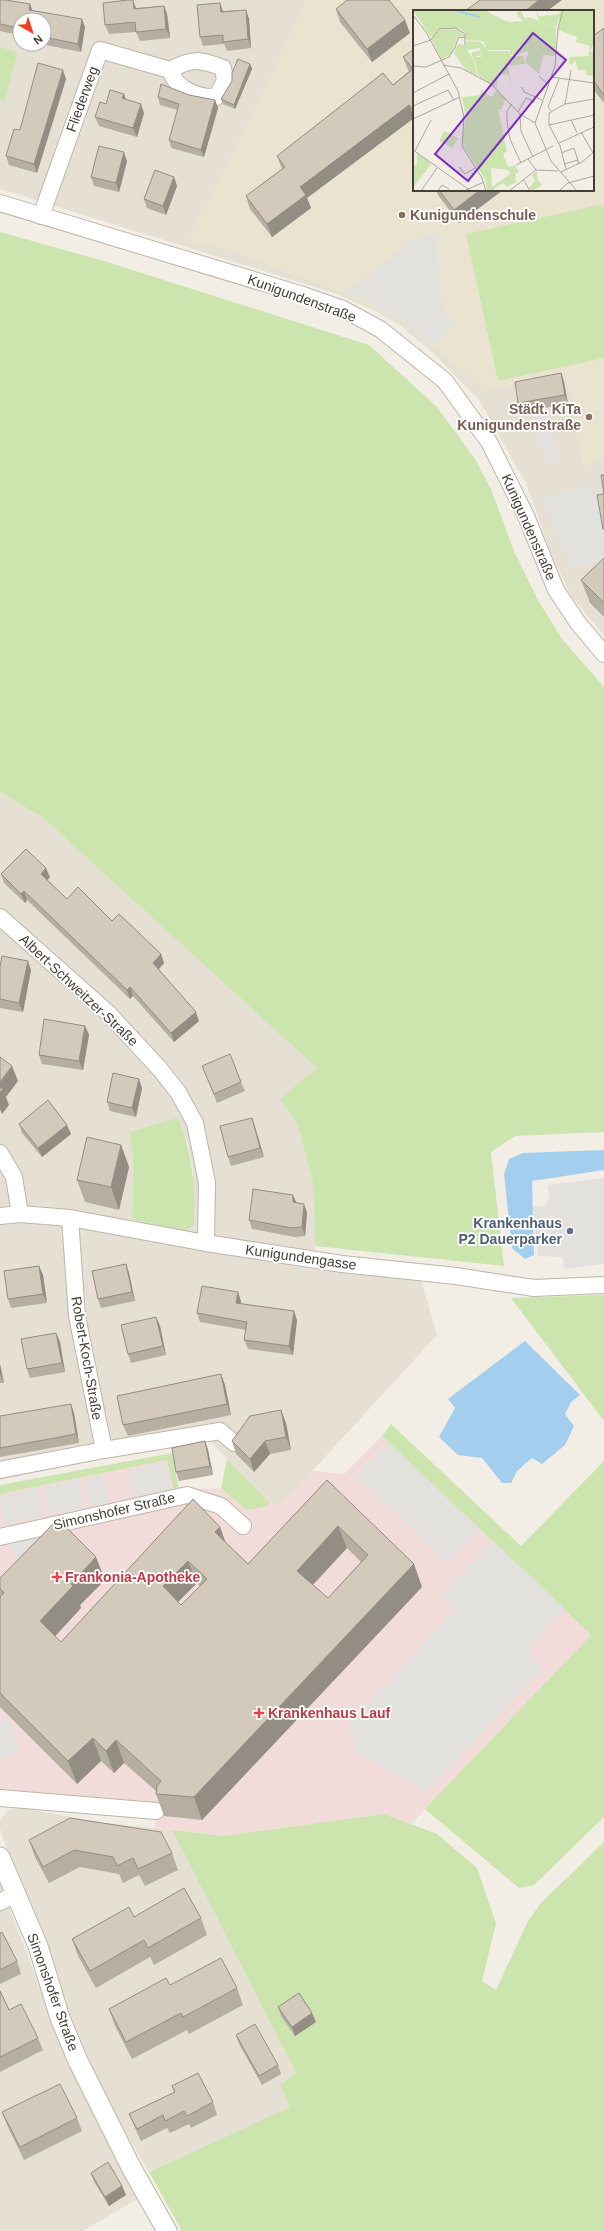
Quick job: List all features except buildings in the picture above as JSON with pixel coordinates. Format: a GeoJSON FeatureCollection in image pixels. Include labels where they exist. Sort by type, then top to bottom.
{"type":"FeatureCollection","features":[{"type":"Feature","properties":{"kind":"street","name":"Fliederweg"},"geometry":{"type":"LineString","coordinates":[[41,216],[100,50],[170,70]]}},
{"type":"Feature","properties":{"kind":"street","name":"Kunigundenstraße"},"geometry":{"type":"LineString","coordinates":[[0,203],[343,309],[380,328],[446,382],[470,413],[489,442],[520,502],[556,590],[578,623],[604,654]]}},
{"type":"Feature","properties":{"kind":"street","name":"Albert-Schweitzer-Straße"},"geometry":{"type":"LineString","coordinates":[[0,917],[108,1013],[159,1068],[178,1092],[195,1124],[207,1183],[206,1243]]}},
{"type":"Feature","properties":{"kind":"street"},"geometry":{"type":"LineString","coordinates":[[0,1154],[14,1177],[20,1214]]}},
{"type":"Feature","properties":{"kind":"street","name":"Kunigundengasse"},"geometry":{"type":"LineString","coordinates":[[0,1216],[20,1214],[70,1218],[206,1243],[342,1264],[456,1276],[534,1288],[604,1285]]}},
{"type":"Feature","properties":{"kind":"street","name":"Robert-Koch-Straße"},"geometry":{"type":"LineString","coordinates":[[70,1218],[77,1316],[104,1450]]}},
{"type":"Feature","properties":{"kind":"street"},"geometry":{"type":"LineString","coordinates":[[0,1470],[104,1450],[220,1431],[234,1443]]}},
{"type":"Feature","properties":{"kind":"street","name":"Simonshofer Straße"},"geometry":{"type":"LineString","coordinates":[[0,1537],[187,1495],[221,1506],[243,1526]]}},
{"type":"Feature","properties":{"kind":"street"},"geometry":{"type":"LineString","coordinates":[[0,1798],[156,1811]]}},
{"type":"Feature","properties":{"kind":"street","name":"Simonshofer Straße"},"geometry":{"type":"LineString","coordinates":[[0,1857],[8,1898],[38,1946],[60,2018],[72,2047],[132,2168],[166,2231]]}},
{"type":"Feature","properties":{"kind":"shaded area"},"geometry":{"type":"Polygon","coordinates":[[[0,0],[604,0],[604,635],[571,596],[552,556],[526,483],[479,400],[432,352],[401,326],[375,311],[334,293],[0,189],[0,101],[4,102],[18,52],[52,52],[52,12],[12,12],[12,50],[0,47],[0,0]]]}},
{"type":"Feature","properties":{"kind":"shaded area","name":"Kunigundenschule"},"geometry":{"type":"Polygon","coordinates":[[[306,0],[604,0],[604,364],[484,391],[464,372],[398,318],[339,292],[229,250],[188,240],[275,67],[306,0]]]}},
{"type":"Feature","properties":{"kind":"shaded area"},"geometry":{"type":"Polygon","coordinates":[[[436,235],[442,311],[455,324],[434,345],[393,314],[352,293],[344,293],[363,278],[370,276],[411,240],[436,235]]]}},
{"type":"Feature","properties":{"kind":"shaded area","name":"Städt. KiTa Kunigundenstraße"},"geometry":{"type":"Polygon","coordinates":[[[604,364],[604,461],[583,466],[565,373],[604,364]]]}},
{"type":"Feature","properties":{"kind":"shaded area"},"geometry":{"type":"Polygon","coordinates":[[[544,399],[558,461],[545,463],[532,403],[544,399]]]}},
{"type":"Feature","properties":{"kind":"shaded area"},"geometry":{"type":"Polygon","coordinates":[[[595,485],[604,525],[604,558],[572,569],[543,498],[595,485]]]}},
{"type":"Feature","properties":{"kind":"shaded area"},"geometry":{"type":"Polygon","coordinates":[[[0,792],[42,817],[318,1068],[280,1099],[297,1123],[313,1183],[315,1246],[313,1268],[421,1279],[437,1335],[281,1505],[270,1503],[210,1441],[118,1455],[0,1480],[0,792]],[[129,1132],[133,1162],[132,1219],[194,1225],[193,1171],[187,1140],[129,1132]]]}},
{"type":"Feature","properties":{"kind":"shaded area","name":"Krankenhaus P2 Dauerparker"},"geometry":{"type":"Polygon","coordinates":[[[604,1178],[604,1264],[564,1269],[563,1257],[538,1256],[533,1207],[544,1206],[549,1200],[548,1185],[604,1178]]]}},
{"type":"Feature","properties":{"kind":"shaded area","name":"Krankenhaus Lauf"},"geometry":{"type":"Polygon","coordinates":[[[382,1436],[591,1635],[411,1824],[384,1814],[223,1836],[155,1828],[155,1805],[0,1790],[0,1494],[167,1460],[179,1490],[221,1488],[246,1510],[265,1507],[270,1503],[281,1505],[312,1471],[344,1474],[382,1436]]]}},
{"type":"Feature","properties":{"kind":"shaded area"},"geometry":{"type":"Polygon","coordinates":[[[389,1443],[480,1529],[447,1563],[357,1476],[389,1443]]]}},
{"type":"Feature","properties":{"kind":"shaded area"},"geometry":{"type":"Polygon","coordinates":[[[165,1463],[171,1491],[133,1498],[128,1470],[165,1463]]]}},
{"type":"Feature","properties":{"kind":"shaded area"},"geometry":{"type":"Polygon","coordinates":[[[103,1475],[108,1502],[90,1506],[85,1478],[103,1475]]]}},
{"type":"Feature","properties":{"kind":"shaded area"},"geometry":{"type":"Polygon","coordinates":[[[80,1480],[85,1508],[49,1514],[44,1487],[80,1480]]]}},
{"type":"Feature","properties":{"kind":"shaded area"},"geometry":{"type":"Polygon","coordinates":[[[37,1488],[42,1516],[5,1524],[0,1496],[37,1488]]]}},
{"type":"Feature","properties":{"kind":"shaded area"},"geometry":{"type":"Polygon","coordinates":[[[48,1532],[21,1588],[11,1541],[48,1532]]]}},
{"type":"Feature","properties":{"kind":"shaded area"},"geometry":{"type":"Polygon","coordinates":[[[493,1541],[565,1609],[528,1648],[541,1670],[424,1795],[410,1783],[357,1753],[348,1725],[455,1609],[441,1595],[493,1541]]]}},
{"type":"Feature","properties":{"kind":"shaded area"},"geometry":{"type":"Polygon","coordinates":[[[9,1719],[20,1754],[0,1760],[0,1721],[9,1719]]]}},
{"type":"Feature","properties":{"kind":"shaded area"},"geometry":{"type":"Polygon","coordinates":[[[20,1807],[95,1822],[172,1830],[296,2073],[291,2107],[149,2172],[110,2106],[75,2029],[32,1905],[13,1866],[0,1829],[0,1821],[7,1811],[20,1807]]]}},
{"type":"Feature","properties":{"kind":"shaded area"},"geometry":{"type":"Polygon","coordinates":[[[0,1882],[54,2026],[142,2196],[83,2231],[0,2231],[0,1882]]]}},
{"type":"Feature","properties":{"kind":"green space"},"geometry":{"type":"Polygon","coordinates":[[[0,47],[12,50],[12,52],[18,52],[4,102],[0,101],[0,47]]]}},
{"type":"Feature","properties":{"kind":"green space"},"geometry":{"type":"Polygon","coordinates":[[[604,204],[604,358],[498,381],[466,234],[604,204]]]}},
{"type":"Feature","properties":{"kind":"green space"},"geometry":{"type":"Polygon","coordinates":[[[0,232],[104,261],[369,345],[437,407],[475,459],[491,489],[514,551],[538,600],[562,639],[604,687],[604,1132],[515,1136],[491,1152],[504,1266],[315,1246],[313,1183],[297,1123],[280,1099],[317,1068],[42,817],[0,792],[0,232]]]}},
{"type":"Feature","properties":{"kind":"green space"},"geometry":{"type":"Polygon","coordinates":[[[178,1118],[187,1144],[194,1184],[194,1225],[185,1231],[132,1219],[133,1162],[129,1132],[178,1118]]]}},
{"type":"Feature","properties":{"kind":"green space"},"geometry":{"type":"Polygon","coordinates":[[[604,1295],[604,1421],[511,1298],[604,1295]]]}},
{"type":"Feature","properties":{"kind":"green space"},"geometry":{"type":"Polygon","coordinates":[[[391,1424],[521,1546],[604,1461],[604,1817],[534,1885],[519,1888],[425,1809],[591,1635],[382,1436],[391,1424]]]}},
{"type":"Feature","properties":{"kind":"green space"},"geometry":{"type":"Polygon","coordinates":[[[172,1453],[179,1490],[174,1492],[167,1460],[0,1494],[0,1485],[172,1453]]]}},
{"type":"Feature","properties":{"kind":"green space"},"geometry":{"type":"Polygon","coordinates":[[[227,1459],[270,1503],[265,1507],[246,1510],[221,1488],[227,1459]]]}},
{"type":"Feature","properties":{"kind":"green space"},"geometry":{"type":"Polygon","coordinates":[[[384,1814],[437,1834],[477,1868],[496,1923],[482,1981],[496,1990],[528,1921],[541,1903],[604,1842],[604,2231],[182,2231],[149,2172],[290,2107],[280,2085],[296,2073],[172,1830],[223,1836],[384,1814]]]}},
{"type":"Feature","properties":{"kind":"water"},"geometry":{"type":"Polygon","coordinates":[[[604,1150],[604,1170],[532,1181],[534,1255],[525,1259],[512,1248],[504,1174],[509,1159],[523,1153],[604,1150]]]}},
{"type":"Feature","properties":{"kind":"water"},"geometry":{"type":"Polygon","coordinates":[[[525,1341],[580,1395],[571,1402],[565,1414],[574,1426],[565,1445],[542,1464],[532,1458],[517,1471],[511,1483],[502,1483],[482,1458],[458,1455],[439,1437],[455,1408],[448,1399],[525,1341]]]}},
{"type":"Feature","properties":{"kind":"place","name":"Kunigundenschule"},"geometry":{"type":"Point","coordinates":[402,215]}},
{"type":"Feature","properties":{"kind":"place","name":"Städt. KiTa Kunigundenstraße"},"geometry":{"type":"Point","coordinates":[589,417]}},
{"type":"Feature","properties":{"kind":"place","name":"Krankenhaus P2 Dauerparker"},"geometry":{"type":"Point","coordinates":[570,1231]}},
{"type":"Feature","properties":{"kind":"place","name":"Frankonia-Apotheke"},"geometry":{"type":"Point","coordinates":[57,1577]}},
{"type":"Feature","properties":{"kind":"place","name":"Krankenhaus Lauf"},"geometry":{"type":"Point","coordinates":[259,1713]}}]}
